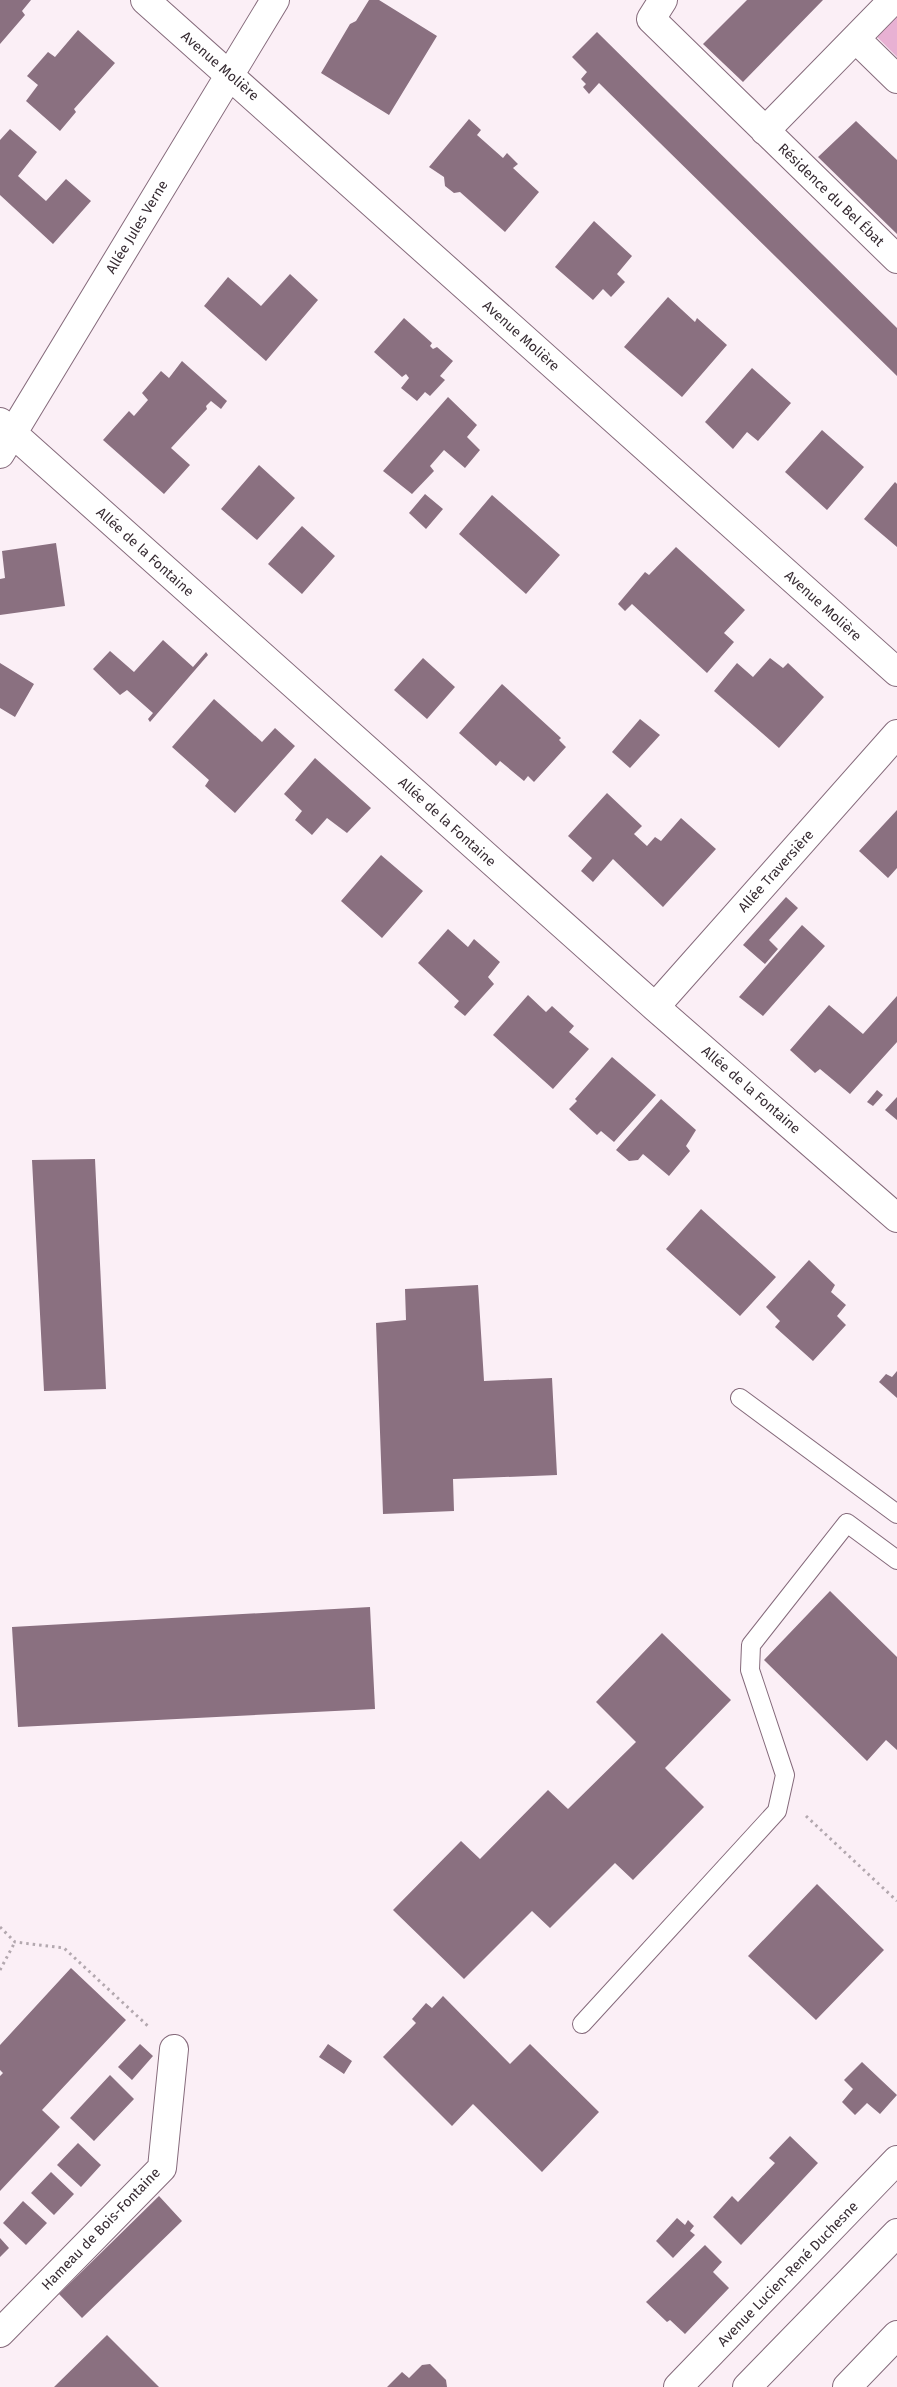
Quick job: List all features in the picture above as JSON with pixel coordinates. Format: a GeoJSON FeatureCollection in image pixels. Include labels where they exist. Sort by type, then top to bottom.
{"type":"FeatureCollection","features":[{"type":"Feature","properties":{"kind":"street","name":"Avenue Molière"},"geometry":{"type":"LineString","coordinates":[[145,0],[897,672]]}},
{"type":"Feature","properties":{"kind":"street","name":"Allée Jules Verne"},"geometry":{"type":"LineString","coordinates":[[4,437],[275,0]]}},
{"type":"Feature","properties":{"kind":"street","name":"Résidence du Bel Ébat"},"geometry":{"type":"LineString","coordinates":[[663,0],[651,19],[897,260]]}},
{"type":"Feature","properties":{"kind":"street"},"geometry":{"type":"LineString","coordinates":[[765,131],[893,0]]}},
{"type":"Feature","properties":{"kind":"street"},"geometry":{"type":"LineString","coordinates":[[856,39],[897,79]]}},
{"type":"Feature","properties":{"kind":"street","name":"Allée de la Fontaine"},"geometry":{"type":"LineString","coordinates":[[4,437],[897,1218]]}},
{"type":"Feature","properties":{"kind":"street","name":"Allée Traversière"},"geometry":{"type":"LineString","coordinates":[[656,1007],[897,734]]}},
{"type":"Feature","properties":{"kind":"street","name":"Hameau de Bois-Fontaine"},"geometry":{"type":"LineString","coordinates":[[0,2333],[162,2168],[174,2049]]}},
{"type":"Feature","properties":{"kind":"street","name":"Avenue Lucien-René Duchesne"},"geometry":{"type":"LineString","coordinates":[[678,2387],[897,2160]]}},
{"type":"Feature","properties":{"kind":"street"},"geometry":{"type":"LineString","coordinates":[[748,2387],[897,2233]]}},
{"type":"Feature","properties":{"kind":"street"},"geometry":{"type":"LineString","coordinates":[[847,2387],[897,2335]]}},
{"type":"Feature","properties":{"kind":"lane"},"geometry":{"type":"LineString","coordinates":[[740,1398],[897,1514]]}},
{"type":"Feature","properties":{"kind":"lane"},"geometry":{"type":"LineString","coordinates":[[582,2024],[777,1811],[785,1775],[750,1670],[751,1645],[847,1523],[897,1560]]}},
{"type":"Feature","properties":{"kind":"path"},"geometry":{"type":"LineString","coordinates":[[782,1792],[897,1901]]}},
{"type":"Feature","properties":{"kind":"path"},"geometry":{"type":"LineString","coordinates":[[0,1927],[16,1942],[64,1948],[174,2049]]}},
{"type":"Feature","properties":{"kind":"path"},"geometry":{"type":"LineString","coordinates":[[0,1970],[16,1942]]}},
{"type":"Feature","properties":{"kind":"shaded area"},"geometry":{"type":"Polygon","coordinates":[[[897,16],[897,57],[877,37],[897,16]]]}},
{"type":"Feature","properties":{"kind":"building"},"geometry":{"type":"Polygon","coordinates":[[[0,0],[31,0],[22,11],[25,15],[0,44],[0,0]]]}},
{"type":"Feature","properties":{"kind":"building"},"geometry":{"type":"Polygon","coordinates":[[[369,0],[379,0],[437,36],[389,115],[321,73],[350,24],[356,21],[369,0]]]}},
{"type":"Feature","properties":{"kind":"building"},"geometry":{"type":"Polygon","coordinates":[[[747,0],[823,0],[743,82],[703,44],[747,0]]]}},
{"type":"Feature","properties":{"kind":"building"},"geometry":{"type":"Polygon","coordinates":[[[78,30],[115,63],[74,109],[76,112],[60,131],[26,101],[38,85],[27,76],[48,52],[55,57],[78,30]]]}},
{"type":"Feature","properties":{"kind":"building"},"geometry":{"type":"Polygon","coordinates":[[[597,32],[897,328],[897,376],[599,83],[589,94],[583,87],[586,84],[581,79],[587,72],[572,57],[597,32]]]}},
{"type":"Feature","properties":{"kind":"building"},"geometry":{"type":"Polygon","coordinates":[[[469,119],[481,130],[477,135],[503,158],[507,153],[518,164],[513,168],[539,192],[505,232],[460,192],[454,193],[445,186],[444,177],[429,167],[469,119]]]}},
{"type":"Feature","properties":{"kind":"building"},"geometry":{"type":"Polygon","coordinates":[[[856,121],[897,160],[897,234],[818,157],[856,121]]]}},
{"type":"Feature","properties":{"kind":"building"},"geometry":{"type":"Polygon","coordinates":[[[10,129],[37,152],[18,176],[46,201],[66,179],[91,201],[53,244],[0,195],[0,140],[10,129]]]}},
{"type":"Feature","properties":{"kind":"building"},"geometry":{"type":"Polygon","coordinates":[[[594,221],[632,256],[617,274],[625,282],[611,297],[603,289],[593,300],[555,267],[594,221]]]}},
{"type":"Feature","properties":{"kind":"building"},"geometry":{"type":"Polygon","coordinates":[[[290,274],[318,300],[266,361],[204,306],[228,277],[261,306],[290,274]]]}},
{"type":"Feature","properties":{"kind":"building"},"geometry":{"type":"Polygon","coordinates":[[[668,297],[695,322],[697,318],[727,345],[682,397],[624,347],[668,297]]]}},
{"type":"Feature","properties":{"kind":"building"},"geometry":{"type":"Polygon","coordinates":[[[404,318],[432,343],[430,346],[433,349],[437,347],[453,361],[440,376],[445,380],[430,396],[425,392],[417,401],[401,388],[409,378],[406,374],[402,377],[374,352],[404,318]]]}},
{"type":"Feature","properties":{"kind":"building"},"geometry":{"type":"Polygon","coordinates":[[[182,361],[227,401],[221,409],[211,401],[206,406],[207,409],[171,448],[190,465],[164,494],[103,440],[129,411],[134,416],[148,400],[142,393],[161,371],[169,378],[182,361]]]}},
{"type":"Feature","properties":{"kind":"building"},"geometry":{"type":"Polygon","coordinates":[[[752,368],[791,403],[758,441],[747,432],[733,449],[705,422],[752,368]]]}},
{"type":"Feature","properties":{"kind":"building"},"geometry":{"type":"Polygon","coordinates":[[[448,397],[477,425],[467,437],[480,450],[465,468],[444,450],[430,466],[434,471],[412,494],[383,471],[448,397]]]}},
{"type":"Feature","properties":{"kind":"building"},"geometry":{"type":"Polygon","coordinates":[[[822,430],[864,467],[827,510],[785,472],[822,430]]]}},
{"type":"Feature","properties":{"kind":"building"},"geometry":{"type":"Polygon","coordinates":[[[259,465],[295,498],[257,540],[221,509],[259,465]]]}},
{"type":"Feature","properties":{"kind":"building"},"geometry":{"type":"Polygon","coordinates":[[[895,482],[897,484],[897,547],[864,519],[895,482]]]}},
{"type":"Feature","properties":{"kind":"building"},"geometry":{"type":"Polygon","coordinates":[[[425,494],[443,509],[426,529],[409,513],[425,494]]]}},
{"type":"Feature","properties":{"kind":"building"},"geometry":{"type":"Polygon","coordinates":[[[492,495],[560,555],[526,594],[459,534],[492,495]]]}},
{"type":"Feature","properties":{"kind":"building"},"geometry":{"type":"Polygon","coordinates":[[[302,526],[335,556],[302,594],[268,564],[302,526]]]}},
{"type":"Feature","properties":{"kind":"building"},"geometry":{"type":"Polygon","coordinates":[[[56,543],[65,606],[0,615],[0,579],[5,578],[2,551],[56,543]]]}},
{"type":"Feature","properties":{"kind":"building"},"geometry":{"type":"Polygon","coordinates":[[[676,547],[745,610],[724,633],[734,642],[707,673],[632,604],[625,611],[618,604],[645,572],[649,575],[676,547]]]}},
{"type":"Feature","properties":{"kind":"building"},"geometry":{"type":"Polygon","coordinates":[[[163,640],[193,667],[206,652],[208,655],[150,722],[148,719],[153,713],[127,690],[120,695],[93,669],[110,651],[134,672],[163,640]]]}},
{"type":"Feature","properties":{"kind":"building"},"geometry":{"type":"Polygon","coordinates":[[[423,658],[455,687],[427,719],[394,690],[423,658]]]}},
{"type":"Feature","properties":{"kind":"building"},"geometry":{"type":"Polygon","coordinates":[[[770,658],[783,668],[788,663],[824,697],[779,748],[714,691],[737,663],[753,677],[770,658]]]}},
{"type":"Feature","properties":{"kind":"building"},"geometry":{"type":"Polygon","coordinates":[[[0,663],[34,684],[15,717],[0,708],[0,663]]]}},
{"type":"Feature","properties":{"kind":"building"},"geometry":{"type":"Polygon","coordinates":[[[502,684],[561,738],[559,740],[566,747],[534,782],[528,776],[524,781],[500,761],[496,766],[459,733],[502,684]]]}},
{"type":"Feature","properties":{"kind":"building"},"geometry":{"type":"Polygon","coordinates":[[[214,699],[262,742],[275,728],[295,746],[235,813],[205,786],[209,780],[172,747],[214,699]]]}},
{"type":"Feature","properties":{"kind":"building"},"geometry":{"type":"Polygon","coordinates":[[[640,719],[660,735],[630,768],[612,752],[640,719]]]}},
{"type":"Feature","properties":{"kind":"building"},"geometry":{"type":"Polygon","coordinates":[[[315,758],[371,808],[347,833],[327,818],[312,835],[295,820],[302,811],[284,794],[315,758]]]}},
{"type":"Feature","properties":{"kind":"building"},"geometry":{"type":"Polygon","coordinates":[[[607,793],[642,826],[634,834],[647,846],[655,837],[661,841],[681,818],[716,849],[663,907],[613,859],[593,882],[581,871],[592,858],[568,836],[607,793]]]}},
{"type":"Feature","properties":{"kind":"building"},"geometry":{"type":"Polygon","coordinates":[[[897,810],[897,868],[888,878],[859,851],[897,810]]]}},
{"type":"Feature","properties":{"kind":"building"},"geometry":{"type":"Polygon","coordinates":[[[381,855],[423,891],[382,938],[341,901],[381,855]]]}},
{"type":"Feature","properties":{"kind":"building"},"geometry":{"type":"Polygon","coordinates":[[[786,897],[798,908],[769,940],[778,949],[765,964],[743,945],[786,897]]]}},
{"type":"Feature","properties":{"kind":"building"},"geometry":{"type":"Polygon","coordinates":[[[802,925],[825,946],[763,1016],[739,997],[802,925]]]}},
{"type":"Feature","properties":{"kind":"building"},"geometry":{"type":"Polygon","coordinates":[[[448,929],[468,947],[474,939],[500,962],[488,977],[494,984],[465,1016],[454,1007],[459,1001],[418,963],[448,929]]]}},
{"type":"Feature","properties":{"kind":"building"},"geometry":{"type":"Polygon","coordinates":[[[528,995],[546,1012],[552,1006],[574,1026],[569,1032],[589,1049],[553,1089],[493,1035],[528,995]]]}},
{"type":"Feature","properties":{"kind":"building"},"geometry":{"type":"Polygon","coordinates":[[[897,996],[897,1042],[850,1094],[820,1069],[815,1073],[790,1050],[829,1005],[863,1034],[897,996]]]}},
{"type":"Feature","properties":{"kind":"building"},"geometry":{"type":"Polygon","coordinates":[[[612,1057],[656,1095],[614,1142],[601,1131],[597,1135],[569,1109],[577,1101],[575,1099],[612,1057]]]}},
{"type":"Feature","properties":{"kind":"building"},"geometry":{"type":"Polygon","coordinates":[[[877,1090],[883,1095],[873,1106],[867,1102],[877,1090]]]}},
{"type":"Feature","properties":{"kind":"building"},"geometry":{"type":"Polygon","coordinates":[[[897,1097],[897,1120],[885,1110],[897,1097]]]}},
{"type":"Feature","properties":{"kind":"building"},"geometry":{"type":"Polygon","coordinates":[[[661,1099],[696,1130],[686,1146],[690,1151],[669,1176],[643,1154],[638,1160],[629,1161],[616,1150],[661,1099]]]}},
{"type":"Feature","properties":{"kind":"building"},"geometry":{"type":"Polygon","coordinates":[[[95,1159],[106,1389],[44,1391],[32,1160],[95,1159]]]}},
{"type":"Feature","properties":{"kind":"building"},"geometry":{"type":"Polygon","coordinates":[[[701,1209],[776,1277],[740,1316],[666,1249],[701,1209]]]}},
{"type":"Feature","properties":{"kind":"building"},"geometry":{"type":"Polygon","coordinates":[[[809,1260],[835,1285],[831,1292],[846,1305],[837,1316],[846,1325],[813,1361],[775,1327],[780,1321],[766,1307],[809,1260]]]}},
{"type":"Feature","properties":{"kind":"building"},"geometry":{"type":"Polygon","coordinates":[[[478,1285],[484,1381],[552,1378],[557,1475],[453,1479],[454,1511],[383,1514],[376,1323],[406,1320],[405,1289],[478,1285]]]}},
{"type":"Feature","properties":{"kind":"building"},"geometry":{"type":"Polygon","coordinates":[[[897,1371],[897,1398],[879,1382],[886,1374],[892,1377],[897,1371]]]}},
{"type":"Feature","properties":{"kind":"building"},"geometry":{"type":"Polygon","coordinates":[[[830,1591],[897,1657],[897,1750],[886,1740],[867,1761],[764,1660],[830,1591]]]}},
{"type":"Feature","properties":{"kind":"building"},"geometry":{"type":"Polygon","coordinates":[[[370,1607],[375,1709],[18,1727],[12,1627],[370,1607]]]}},
{"type":"Feature","properties":{"kind":"building"},"geometry":{"type":"Polygon","coordinates":[[[662,1633],[731,1700],[665,1768],[704,1807],[633,1880],[615,1863],[550,1928],[532,1911],[464,1979],[393,1910],[461,1841],[480,1859],[548,1790],[568,1809],[636,1742],[596,1702],[662,1633]]]}},
{"type":"Feature","properties":{"kind":"building"},"geometry":{"type":"Polygon","coordinates":[[[817,1884],[884,1950],[816,2020],[748,1956],[817,1884]]]}},
{"type":"Feature","properties":{"kind":"building"},"geometry":{"type":"Polygon","coordinates":[[[71,1968],[126,2020],[42,2110],[60,2127],[0,2191],[0,2076],[3,2073],[0,2070],[0,2045],[71,1968]]]}},
{"type":"Feature","properties":{"kind":"building"},"geometry":{"type":"Polygon","coordinates":[[[443,1996],[510,2064],[530,2044],[599,2112],[542,2172],[473,2104],[452,2126],[383,2057],[416,2023],[412,2019],[426,2003],[432,2008],[443,1996]]]}},
{"type":"Feature","properties":{"kind":"building"},"geometry":{"type":"Polygon","coordinates":[[[140,2044],[153,2056],[132,2080],[118,2067],[140,2044]]]}},
{"type":"Feature","properties":{"kind":"building"},"geometry":{"type":"Polygon","coordinates":[[[328,2044],[352,2061],[344,2074],[319,2057],[328,2044]]]}},
{"type":"Feature","properties":{"kind":"building"},"geometry":{"type":"Polygon","coordinates":[[[862,2062],[897,2095],[880,2114],[867,2103],[855,2115],[842,2102],[853,2089],[844,2080],[862,2062]]]}},
{"type":"Feature","properties":{"kind":"building"},"geometry":{"type":"Polygon","coordinates":[[[110,2075],[134,2099],[94,2141],[70,2118],[110,2075]]]}},
{"type":"Feature","properties":{"kind":"building"},"geometry":{"type":"Polygon","coordinates":[[[790,2136],[818,2163],[741,2245],[713,2217],[732,2196],[738,2202],[775,2163],[769,2158],[790,2136]]]}},
{"type":"Feature","properties":{"kind":"building"},"geometry":{"type":"Polygon","coordinates":[[[78,2143],[101,2165],[81,2187],[57,2165],[78,2143]]]}},
{"type":"Feature","properties":{"kind":"building"},"geometry":{"type":"Polygon","coordinates":[[[51,2172],[74,2194],[54,2215],[31,2193],[51,2172]]]}},
{"type":"Feature","properties":{"kind":"building"},"geometry":{"type":"Polygon","coordinates":[[[159,2196],[182,2221],[82,2318],[59,2294],[159,2196]]]}},
{"type":"Feature","properties":{"kind":"building"},"geometry":{"type":"Polygon","coordinates":[[[23,2201],[47,2223],[26,2245],[3,2223],[23,2201]]]}},
{"type":"Feature","properties":{"kind":"building"},"geometry":{"type":"Polygon","coordinates":[[[677,2218],[685,2225],[688,2220],[694,2226],[690,2231],[695,2235],[673,2258],[656,2241],[677,2218]]]}},
{"type":"Feature","properties":{"kind":"building"},"geometry":{"type":"Polygon","coordinates":[[[0,2238],[9,2248],[0,2257],[0,2238]]]}},
{"type":"Feature","properties":{"kind":"building"},"geometry":{"type":"Polygon","coordinates":[[[705,2245],[722,2262],[713,2272],[729,2288],[685,2334],[670,2320],[667,2322],[646,2302],[705,2245]]]}},
{"type":"Feature","properties":{"kind":"building"},"geometry":{"type":"Polygon","coordinates":[[[107,2335],[159,2387],[54,2387],[107,2335]]]}},
{"type":"Feature","properties":{"kind":"building"},"geometry":{"type":"Polygon","coordinates":[[[430,2364],[446,2380],[447,2387],[387,2387],[402,2372],[409,2378],[422,2365],[430,2364]]]}}]}
